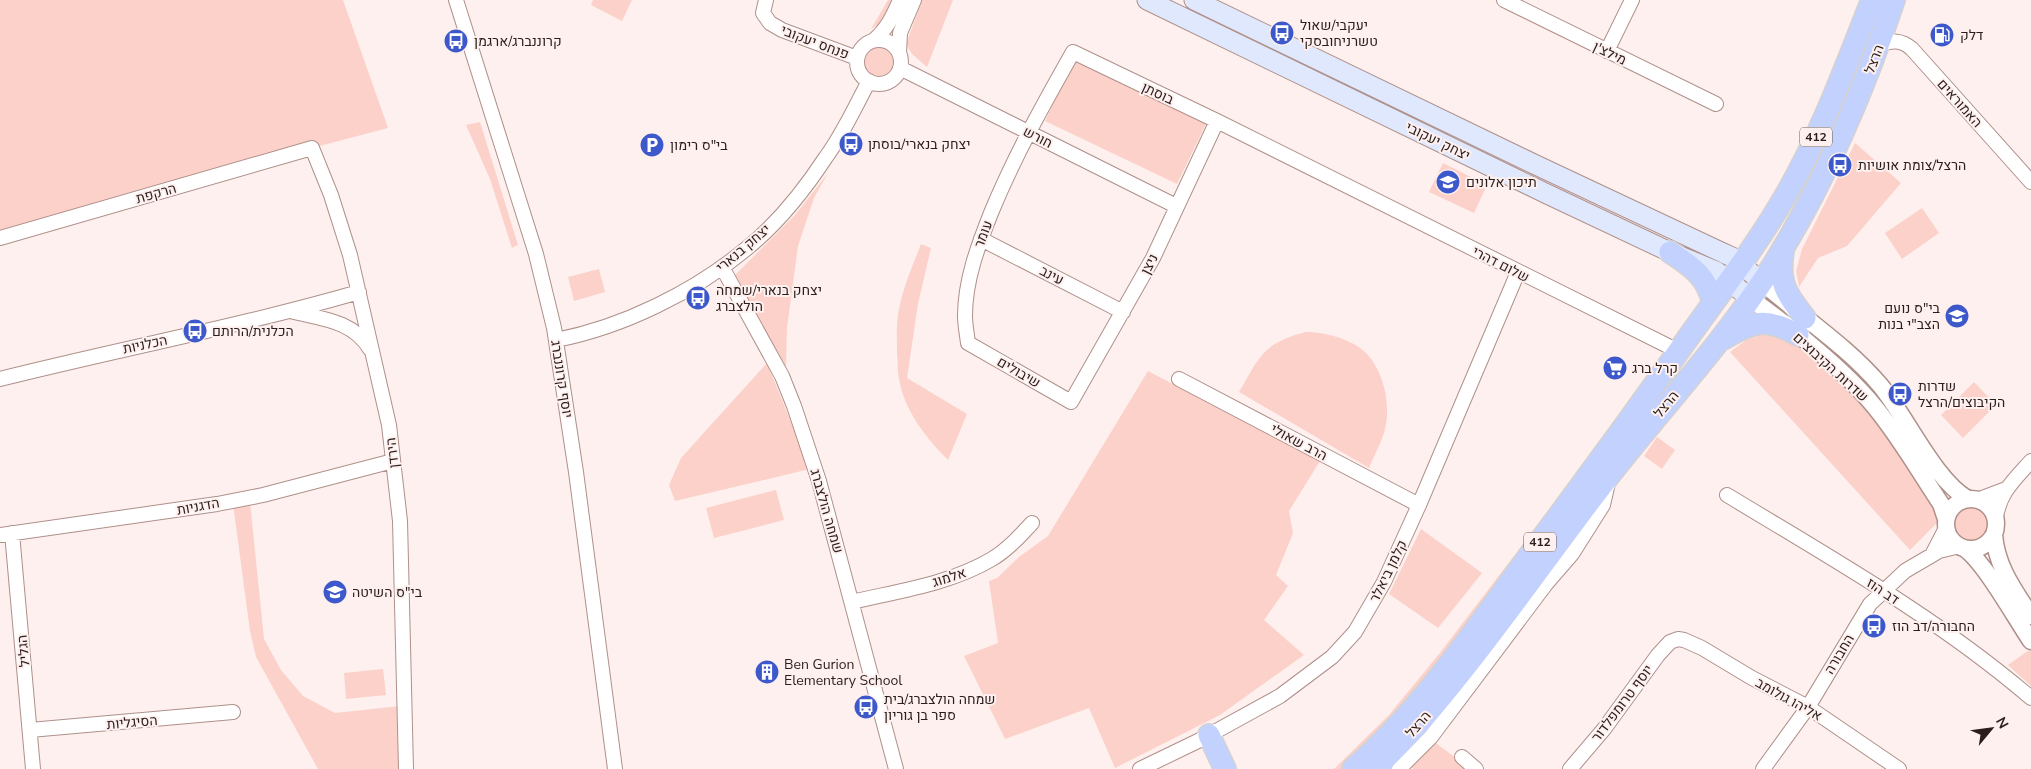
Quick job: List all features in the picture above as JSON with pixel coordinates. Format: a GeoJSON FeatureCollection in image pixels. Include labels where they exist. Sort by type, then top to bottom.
{"type":"FeatureCollection","features":[{"type":"Feature","properties":{"kind":"main road","name":"יצחק יעקובי"},"geometry":{"type":"LineString","coordinates":[[1147,0],[1545,194],[1670,252],[1716,271],[1735,272]]}},
{"type":"Feature","properties":{"kind":"main road","name":"יצחק יעקובי"},"geometry":{"type":"LineString","coordinates":[[1194,0],[1719,251],[1735,272]]}},
{"type":"Feature","properties":{"kind":"main road","name":"הרצל"},"geometry":{"type":"LineString","coordinates":[[1353,769],[1404,717],[1467,641],[1615,441],[1735,272],[1787,193],[1818,134],[1872,0]]}},
{"type":"Feature","properties":{"kind":"main road","name":"הרצל"},"geometry":{"type":"LineString","coordinates":[[1376,769],[1409,735],[1449,687],[1610,476],[1756,290],[1784,245],[1823,173],[1880,44],[1894,0]]}},
{"type":"Feature","properties":{"kind":"main road"},"geometry":{"type":"LineString","coordinates":[[1784,245],[1780,265],[1783,285],[1801,327]]}},
{"type":"Feature","properties":{"kind":"main road"},"geometry":{"type":"LineString","coordinates":[[1670,252],[1689,265],[1704,279],[1711,293],[1713,303]]}},
{"type":"Feature","properties":{"kind":"main road","name":"שדרות הקיבוצים"},"geometry":{"type":"LineString","coordinates":[[1735,272],[1756,290]]}},
{"type":"Feature","properties":{"kind":"main road"},"geometry":{"type":"LineString","coordinates":[[1714,345],[1739,329],[1757,322],[1801,327]]}},
{"type":"Feature","properties":{"kind":"main road"},"geometry":{"type":"LineString","coordinates":[[1205,737],[1212,769]]}},
{"type":"Feature","properties":{"kind":"main road"},"geometry":{"type":"LineString","coordinates":[[1205,737],[1225,769]]}},
{"type":"Feature","properties":{"kind":"street","name":"יוסף קרוננברג"},"geometry":{"type":"LineString","coordinates":[[456,0],[536,254],[556,340],[615,769]]}},
{"type":"Feature","properties":{"kind":"street","name":"פנחס יעקובי"},"geometry":{"type":"LineString","coordinates":[[766,0],[763,13],[770,23],[798,37],[857,58]]}},
{"type":"Feature","properties":{"kind":"street"},"geometry":{"type":"LineString","coordinates":[[900,0],[885,29],[874,40],[862,47],[857,58],[858,70],[869,82],[876,84],[891,80],[897,75],[900,68],[900,33],[914,0]]}},
{"type":"Feature","properties":{"kind":"street","name":"מילצ'ן"},"geometry":{"type":"LineString","coordinates":[[1504,0],[1716,104]]}},
{"type":"Feature","properties":{"kind":"street"},"geometry":{"type":"LineString","coordinates":[[1607,52],[1632,0]]}},
{"type":"Feature","properties":{"kind":"street"},"geometry":{"type":"LineString","coordinates":[[874,40],[889,42],[899,53]]}},
{"type":"Feature","properties":{"kind":"street","name":"האמוראים"},"geometry":{"type":"LineString","coordinates":[[1880,44],[1900,41],[1912,49],[2031,182]]}},
{"type":"Feature","properties":{"kind":"street","name":"בוסתן"},"geometry":{"type":"LineString","coordinates":[[1028,132],[1073,52],[1325,175]]}},
{"type":"Feature","properties":{"kind":"street","name":"חורש"},"geometry":{"type":"LineString","coordinates":[[900,68],[1176,206]]}},
{"type":"Feature","properties":{"kind":"street","name":"יצחק בנארי"},"geometry":{"type":"LineString","coordinates":[[556,340],[585,334],[619,322],[668,298],[722,267],[760,237],[818,169],[840,136],[869,82]]}},
{"type":"Feature","properties":{"kind":"street","name":"ניצן"},"geometry":{"type":"LineString","coordinates":[[1071,402],[1153,258],[1217,121]]}},
{"type":"Feature","properties":{"kind":"street","name":"עומר"},"geometry":{"type":"LineString","coordinates":[[968,343],[965,316],[971,269],[999,193],[1028,132]]}},
{"type":"Feature","properties":{"kind":"street","name":"הרקפת"},"geometry":{"type":"LineString","coordinates":[[0,238],[312,148]]}},
{"type":"Feature","properties":{"kind":"street","name":"הירדן"},"geometry":{"type":"LineString","coordinates":[[312,148],[331,195],[350,254],[389,425],[402,556],[406,769]]}},
{"type":"Feature","properties":{"kind":"street","name":"שלום דהרי"},"geometry":{"type":"LineString","coordinates":[[1325,175],[1678,351]]}},
{"type":"Feature","properties":{"kind":"street","name":"עינב"},"geometry":{"type":"LineString","coordinates":[[981,239],[1123,312]]}},
{"type":"Feature","properties":{"kind":"street","name":"שמחה הולצברג"},"geometry":{"type":"LineString","coordinates":[[722,267],[782,376],[794,406],[819,481],[896,769]]}},
{"type":"Feature","properties":{"kind":"street","name":"קלמן ביאלר"},"geometry":{"type":"LineString","coordinates":[[1140,769],[1205,737],[1280,696],[1316,670],[1344,645],[1366,615],[1384,582],[1419,505],[1518,272]]}},
{"type":"Feature","properties":{"kind":"street","name":"שדרות הקיבוצים"},"geometry":{"type":"LineString","coordinates":[[1756,290],[1801,327],[1874,406],[1941,504],[1946,524]]}},
{"type":"Feature","properties":{"kind":"street","name":"הכלניות"},"geometry":{"type":"LineString","coordinates":[[0,378],[98,354],[290,312],[359,292]]}},
{"type":"Feature","properties":{"kind":"street","name":"הכלניות"},"geometry":{"type":"LineString","coordinates":[[290,312],[333,321],[351,329],[360,335],[373,353]]}},
{"type":"Feature","properties":{"kind":"street","name":"שדרות הקיבוצים"},"geometry":{"type":"LineString","coordinates":[[1801,327],[1852,358],[1879,385],[1948,484],[1973,500]]}},
{"type":"Feature","properties":{"kind":"street","name":"שיבולים"},"geometry":{"type":"LineString","coordinates":[[968,343],[1071,402]]}},
{"type":"Feature","properties":{"kind":"street","name":"הרב שאולי"},"geometry":{"type":"LineString","coordinates":[[1179,379],[1419,505]]}},
{"type":"Feature","properties":{"kind":"street","name":"הדגניות"},"geometry":{"type":"LineString","coordinates":[[6,534],[158,513],[242,499],[393,461]]}},
{"type":"Feature","properties":{"kind":"street"},"geometry":{"type":"LineString","coordinates":[[2031,461],[2006,489],[1998,506],[1995,528],[1996,552],[2003,571],[2031,616]]}},
{"type":"Feature","properties":{"kind":"street"},"geometry":{"type":"LineString","coordinates":[[1399,769],[1432,737],[1546,584],[1572,554],[1603,505],[1610,476]]}},
{"type":"Feature","properties":{"kind":"street"},"geometry":{"type":"LineString","coordinates":[[1932,555],[1954,506],[2006,489]]}},
{"type":"Feature","properties":{"kind":"street","name":"דב הוז"},"geometry":{"type":"LineString","coordinates":[[1727,495],[1953,637],[2031,698]]}},
{"type":"Feature","properties":{"kind":"street"},"geometry":{"type":"LineString","coordinates":[[1962,547],[1981,547],[1986,544],[1995,528],[1990,508],[1973,500]]}},
{"type":"Feature","properties":{"kind":"street","name":"אלמוג"},"geometry":{"type":"LineString","coordinates":[[852,602],[944,579],[968,571],[1005,550],[1032,523]]}},
{"type":"Feature","properties":{"kind":"street"},"geometry":{"type":"LineString","coordinates":[[1946,524],[1949,535],[1971,554],[1990,578],[2031,641]]}},
{"type":"Feature","properties":{"kind":"street","name":"הגליל"},"geometry":{"type":"LineString","coordinates":[[6,534],[33,769]]}},
{"type":"Feature","properties":{"kind":"street","name":"החבורה"},"geometry":{"type":"LineString","coordinates":[[1763,769],[1808,707],[1862,615],[1882,591],[1905,571],[1932,555],[1962,547]]}},
{"type":"Feature","properties":{"kind":"street","name":"אליהו גולומב"},"geometry":{"type":"LineString","coordinates":[[1674,640],[1684,640],[1702,648],[1752,678],[1808,707],[1899,769]]}},
{"type":"Feature","properties":{"kind":"street","name":"יוסף טרומפלדור"},"geometry":{"type":"LineString","coordinates":[[1570,769],[1604,729],[1658,655],[1674,640]]}},
{"type":"Feature","properties":{"kind":"street","name":"הסיגליות"},"geometry":{"type":"LineString","coordinates":[[30,730],[233,712]]}},
{"type":"Feature","properties":{"kind":"street"},"geometry":{"type":"LineString","coordinates":[[1462,758],[1476,769]]}},
{"type":"Feature","properties":{"kind":"shaded area"},"geometry":{"type":"Polygon","coordinates":[[[0,0],[343,0],[388,128],[0,230],[0,0]]]}},
{"type":"Feature","properties":{"kind":"shaded area"},"geometry":{"type":"Polygon","coordinates":[[[593,0],[632,0],[622,21],[591,5],[593,0]]]}},
{"type":"Feature","properties":{"kind":"shaded area"},"geometry":{"type":"Polygon","coordinates":[[[888,0],[897,0],[884,21],[871,29],[888,0]]]}},
{"type":"Feature","properties":{"kind":"shaded area"},"geometry":{"type":"Polygon","coordinates":[[[922,0],[953,0],[927,67],[912,54],[906,44],[922,0]]]}},
{"type":"Feature","properties":{"kind":"shaded area"},"geometry":{"type":"Polygon","coordinates":[[[879,44],[886,45],[892,49],[896,55],[896,69],[892,75],[886,79],[879,80],[872,79],[866,75],[862,69],[861,62],[862,55],[866,49],[872,45],[879,44]]]}},
{"type":"Feature","properties":{"kind":"shaded area"},"geometry":{"type":"Polygon","coordinates":[[[1074,60],[1206,124],[1177,184],[1045,121],[1074,60]]]}},
{"type":"Feature","properties":{"kind":"shaded area"},"geometry":{"type":"Polygon","coordinates":[[[480,122],[518,245],[512,248],[490,179],[466,125],[480,122]]]}},
{"type":"Feature","properties":{"kind":"shaded area"},"geometry":{"type":"Polygon","coordinates":[[[1855,143],[1901,183],[1847,246],[1818,258],[1799,287],[1796,271],[1802,249],[1855,143]]]}},
{"type":"Feature","properties":{"kind":"shaded area"},"geometry":{"type":"Polygon","coordinates":[[[1443,163],[1487,185],[1474,213],[1429,192],[1443,163]]]}},
{"type":"Feature","properties":{"kind":"shaded area"},"geometry":{"type":"Polygon","coordinates":[[[828,173],[814,198],[798,246],[787,328],[786,368],[735,275],[795,215],[828,173]]]}},
{"type":"Feature","properties":{"kind":"shaded area"},"geometry":{"type":"Polygon","coordinates":[[[1922,208],[1939,233],[1902,259],[1885,233],[1922,208]]]}},
{"type":"Feature","properties":{"kind":"shaded area"},"geometry":{"type":"Polygon","coordinates":[[[921,244],[931,248],[918,304],[907,378],[967,414],[948,460],[917,423],[906,402],[898,376],[898,314],[906,284],[921,244]]]}},
{"type":"Feature","properties":{"kind":"shaded area"},"geometry":{"type":"Polygon","coordinates":[[[599,269],[605,292],[574,301],[568,277],[599,269]]]}},
{"type":"Feature","properties":{"kind":"shaded area"},"geometry":{"type":"Polygon","coordinates":[[[1306,332],[1330,335],[1346,340],[1360,348],[1372,360],[1382,379],[1386,399],[1387,420],[1382,439],[1369,468],[1239,392],[1258,360],[1271,346],[1306,332]]]}},
{"type":"Feature","properties":{"kind":"shaded area"},"geometry":{"type":"Polygon","coordinates":[[[1767,333],[1795,344],[1855,394],[1878,421],[1938,511],[1938,522],[1910,550],[1730,352],[1746,340],[1767,333]]]}},
{"type":"Feature","properties":{"kind":"shaded area"},"geometry":{"type":"Polygon","coordinates":[[[767,363],[810,469],[675,501],[669,485],[681,458],[767,363]]]}},
{"type":"Feature","properties":{"kind":"shaded area"},"geometry":{"type":"Polygon","coordinates":[[[1148,371],[1320,461],[1289,511],[1293,533],[1276,575],[1288,586],[1264,620],[1304,655],[1220,715],[1115,768],[1089,708],[1005,739],[964,656],[998,643],[989,581],[997,578],[1019,557],[1048,536],[1148,371]]]}},
{"type":"Feature","properties":{"kind":"shaded area"},"geometry":{"type":"Polygon","coordinates":[[[1974,382],[1996,405],[1963,438],[1941,415],[1974,382]]]}},
{"type":"Feature","properties":{"kind":"shaded area"},"geometry":{"type":"Polygon","coordinates":[[[1641,390],[1642,396],[1400,712],[1343,769],[1334,769],[1389,715],[1439,654],[1641,390]]]}},
{"type":"Feature","properties":{"kind":"shaded area"},"geometry":{"type":"Polygon","coordinates":[[[1657,437],[1675,450],[1662,469],[1644,456],[1657,437]]]}},
{"type":"Feature","properties":{"kind":"shaded area"},"geometry":{"type":"Polygon","coordinates":[[[776,490],[784,520],[714,538],[706,508],[776,490]]]}},
{"type":"Feature","properties":{"kind":"shaded area"},"geometry":{"type":"Polygon","coordinates":[[[250,502],[264,639],[281,670],[303,696],[335,713],[400,706],[403,769],[318,769],[256,657],[250,631],[233,504],[250,502]]]}},
{"type":"Feature","properties":{"kind":"shaded area"},"geometry":{"type":"Polygon","coordinates":[[[1971,507],[1978,508],[1983,512],[1987,517],[1987,531],[1983,536],[1978,540],[1971,541],[1964,540],[1959,536],[1955,531],[1954,524],[1955,517],[1959,512],[1964,508],[1971,507]]]}},
{"type":"Feature","properties":{"kind":"shaded area"},"geometry":{"type":"Polygon","coordinates":[[[1421,529],[1482,573],[1438,628],[1389,594],[1421,529]]]}},
{"type":"Feature","properties":{"kind":"shaded area"},"geometry":{"type":"Polygon","coordinates":[[[2029,650],[2031,652],[2031,686],[2008,665],[2029,650]]]}},
{"type":"Feature","properties":{"kind":"shaded area"},"geometry":{"type":"Polygon","coordinates":[[[383,669],[386,695],[346,699],[344,673],[383,669]]]}},
{"type":"Feature","properties":{"kind":"shaded area"},"geometry":{"type":"Polygon","coordinates":[[[1433,741],[1471,769],[1413,769],[1409,765],[1433,741]]]}},
{"type":"Feature","properties":{"kind":"place","name":"יעקבי/שאול טשרניחובסקי"},"geometry":{"type":"Point","coordinates":[1282,33]}},
{"type":"Feature","properties":{"kind":"place","name":"דלק"},"geometry":{"type":"Point","coordinates":[1942,35]}},
{"type":"Feature","properties":{"kind":"place","name":"קרוננברג/ארגמן"},"geometry":{"type":"Point","coordinates":[456,41]}},
{"type":"Feature","properties":{"kind":"place","name":"יצחק בנארי/בוסתן"},"geometry":{"type":"Point","coordinates":[851,144]}},
{"type":"Feature","properties":{"kind":"place","name":"בי\"ס רימון"},"geometry":{"type":"Point","coordinates":[652,145]}},
{"type":"Feature","properties":{"kind":"place","name":"הרצל/צומת אושיות"},"geometry":{"type":"Point","coordinates":[1840,165]}},
{"type":"Feature","properties":{"kind":"place","name":"תיכון אלונים"},"geometry":{"type":"Point","coordinates":[1448,182]}},
{"type":"Feature","properties":{"kind":"place","name":"יצחק בנארי/שמחה הולצברג"},"geometry":{"type":"Point","coordinates":[698,298]}},
{"type":"Feature","properties":{"kind":"place","name":"בי\"ס נועם הצב\"י בנות"},"geometry":{"type":"Point","coordinates":[1957,316]}},
{"type":"Feature","properties":{"kind":"place","name":"הכלנית/הרותם"},"geometry":{"type":"Point","coordinates":[195,331]}},
{"type":"Feature","properties":{"kind":"place","name":"קרל ברג"},"geometry":{"type":"Point","coordinates":[1615,368]}},
{"type":"Feature","properties":{"kind":"place","name":"שדרות הקיבוצים/הרצל"},"geometry":{"type":"Point","coordinates":[1900,394]}},
{"type":"Feature","properties":{"kind":"place","name":"בי\"ס השיטה"},"geometry":{"type":"Point","coordinates":[335,592]}},
{"type":"Feature","properties":{"kind":"place","name":"החבורה/דב הוז"},"geometry":{"type":"Point","coordinates":[1874,626]}},
{"type":"Feature","properties":{"kind":"place","name":"Ben Gurion Elementary School"},"geometry":{"type":"Point","coordinates":[767,672]}},
{"type":"Feature","properties":{"kind":"place","name":"שמחה הולצברג/בית ספר בן גוריון"},"geometry":{"type":"Point","coordinates":[866,707]}}]}
